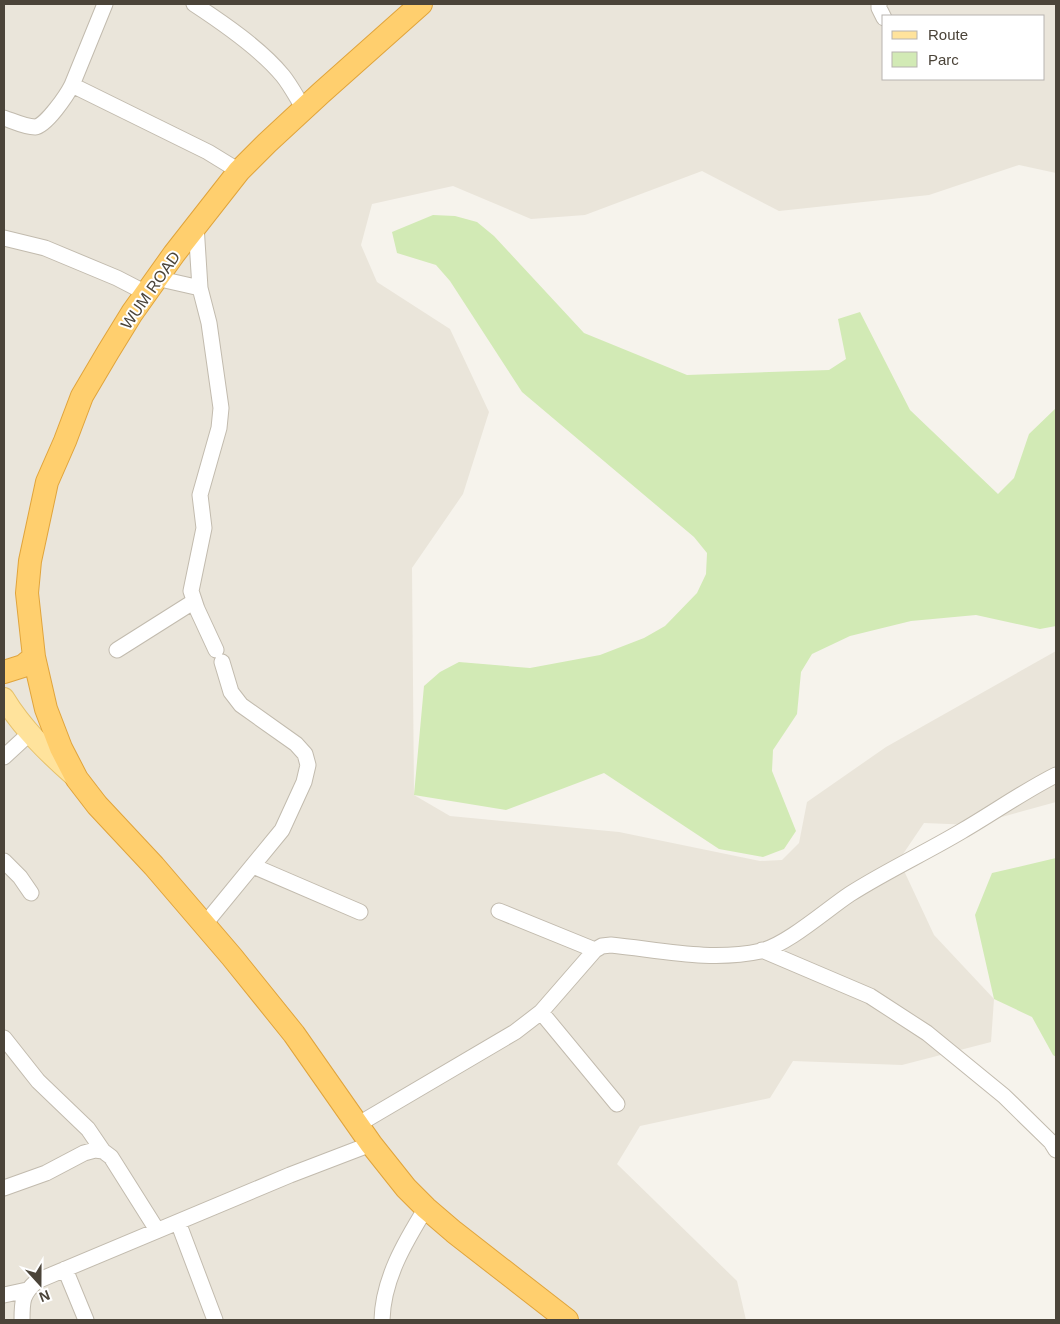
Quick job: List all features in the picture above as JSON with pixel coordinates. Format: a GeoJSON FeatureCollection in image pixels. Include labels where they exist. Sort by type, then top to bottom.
{"type":"FeatureCollection","features":[{"type":"Feature","properties":{"kind":"highway","name":"WUM ROAD"},"geometry":{"type":"LineString","coordinates":[[421,4],[304,108],[239,171],[196,225],[132,312],[82,396],[47,482],[30,561],[27,593],[34,657],[46,709],[61,748],[77,778],[97,805],[154,866],[294,1034],[357,1125],[406,1188],[426,1208],[567,1320]]}},
{"type":"Feature","properties":{"kind":"highway"},"geometry":{"type":"LineString","coordinates":[[4,672],[22,666],[34,657]]}},
{"type":"Feature","properties":{"kind":"main road"},"geometry":{"type":"LineString","coordinates":[[4,698],[30,733],[77,778]]}},
{"type":"Feature","properties":{"kind":"street"},"geometry":{"type":"LineString","coordinates":[[4,118],[34,127],[43,123],[66,96],[72,85],[105,4]]}},
{"type":"Feature","properties":{"kind":"street"},"geometry":{"type":"LineString","coordinates":[[194,4],[227,25],[270,63],[282,75],[304,108]]}},
{"type":"Feature","properties":{"kind":"street"},"geometry":{"type":"LineString","coordinates":[[72,85],[208,152],[239,171]]}},
{"type":"Feature","properties":{"kind":"street"},"geometry":{"type":"LineString","coordinates":[[196,225],[200,288],[209,323],[221,408],[219,428],[200,495],[204,528],[191,591],[194,602],[219,656],[231,692],[241,705],[296,744],[305,754],[308,765],[304,782],[282,830],[204,925]]}},
{"type":"Feature","properties":{"kind":"street"},"geometry":{"type":"LineString","coordinates":[[4,238],[45,248],[117,278],[151,285],[200,288]]}},
{"type":"Feature","properties":{"kind":"street"},"geometry":{"type":"LineString","coordinates":[[117,650],[194,602]]}},
{"type":"Feature","properties":{"kind":"street"},"geometry":{"type":"LineString","coordinates":[[4,757],[30,733]]}},
{"type":"Feature","properties":{"kind":"street"},"geometry":{"type":"LineString","coordinates":[[357,1125],[515,1032],[541,1012],[595,950],[602,946],[611,945],[700,956],[762,950],[782,942],[879,876],[919,856],[1056,776]]}},
{"type":"Feature","properties":{"kind":"street"},"geometry":{"type":"LineString","coordinates":[[4,861],[20,877],[31,893]]}},
{"type":"Feature","properties":{"kind":"street"},"geometry":{"type":"LineString","coordinates":[[253,866],[360,912]]}},
{"type":"Feature","properties":{"kind":"street"},"geometry":{"type":"LineString","coordinates":[[499,911],[595,950]]}},
{"type":"Feature","properties":{"kind":"street"},"geometry":{"type":"LineString","coordinates":[[762,950],[870,996],[927,1033],[1004,1096],[1051,1142],[1056,1150]]}},
{"type":"Feature","properties":{"kind":"street"},"geometry":{"type":"LineString","coordinates":[[541,1012],[617,1104]]}},
{"type":"Feature","properties":{"kind":"street"},"geometry":{"type":"LineString","coordinates":[[4,1038],[38,1081],[88,1129],[103,1150],[111,1156],[157,1230]]}},
{"type":"Feature","properties":{"kind":"street"},"geometry":{"type":"LineString","coordinates":[[22,1320],[22,1302],[27,1290],[37,1281],[157,1230],[371,1144]]}},
{"type":"Feature","properties":{"kind":"street"},"geometry":{"type":"LineString","coordinates":[[4,1188],[46,1173],[84,1153],[103,1150]]}},
{"type":"Feature","properties":{"kind":"street"},"geometry":{"type":"LineString","coordinates":[[382,1320],[382,1304],[390,1277],[406,1241],[426,1208]]}},
{"type":"Feature","properties":{"kind":"street"},"geometry":{"type":"LineString","coordinates":[[178,1222],[215,1320]]}},
{"type":"Feature","properties":{"kind":"street"},"geometry":{"type":"LineString","coordinates":[[64,1269],[86,1320]]}},
{"type":"Feature","properties":{"kind":"street"},"geometry":{"type":"LineString","coordinates":[[4,1295],[27,1290]]}},
{"type":"Feature","properties":{"kind":"shaded area"},"geometry":{"type":"Polygon","coordinates":[[[4,4],[1056,4],[1056,173],[1019,165],[929,195],[779,211],[702,171],[585,215],[531,219],[453,186],[372,204],[361,245],[377,282],[450,329],[489,412],[463,494],[412,568],[414,795],[450,816],[619,832],[760,861],[782,860],[799,843],[807,802],[886,747],[1056,651],[1056,802],[973,825],[924,823],[899,860],[934,935],[994,999],[991,1042],[902,1065],[793,1061],[770,1098],[640,1126],[617,1164],[737,1281],[746,1320],[4,1320],[4,4]]]}},
{"type":"Feature","properties":{"kind":"green space"},"geometry":{"type":"Polygon","coordinates":[[[433,215],[455,216],[477,222],[494,236],[584,333],[687,375],[829,370],[846,359],[838,319],[860,312],[910,410],[998,494],[1014,478],[1029,434],[1056,408],[1056,626],[1040,629],[976,615],[911,621],[850,636],[812,654],[801,672],[797,714],[773,750],[772,771],[796,831],[784,849],[763,857],[719,849],[604,773],[506,810],[414,795],[424,686],[440,672],[459,662],[530,668],[600,655],[644,638],[665,626],[697,593],[706,574],[707,553],[694,537],[522,392],[450,281],[436,265],[397,253],[392,232],[433,215]]]}},
{"type":"Feature","properties":{"kind":"green space"},"geometry":{"type":"Polygon","coordinates":[[[1056,858],[1056,1057],[1053,1055],[1032,1017],[994,999],[975,915],[992,873],[1056,858]]]}}]}
